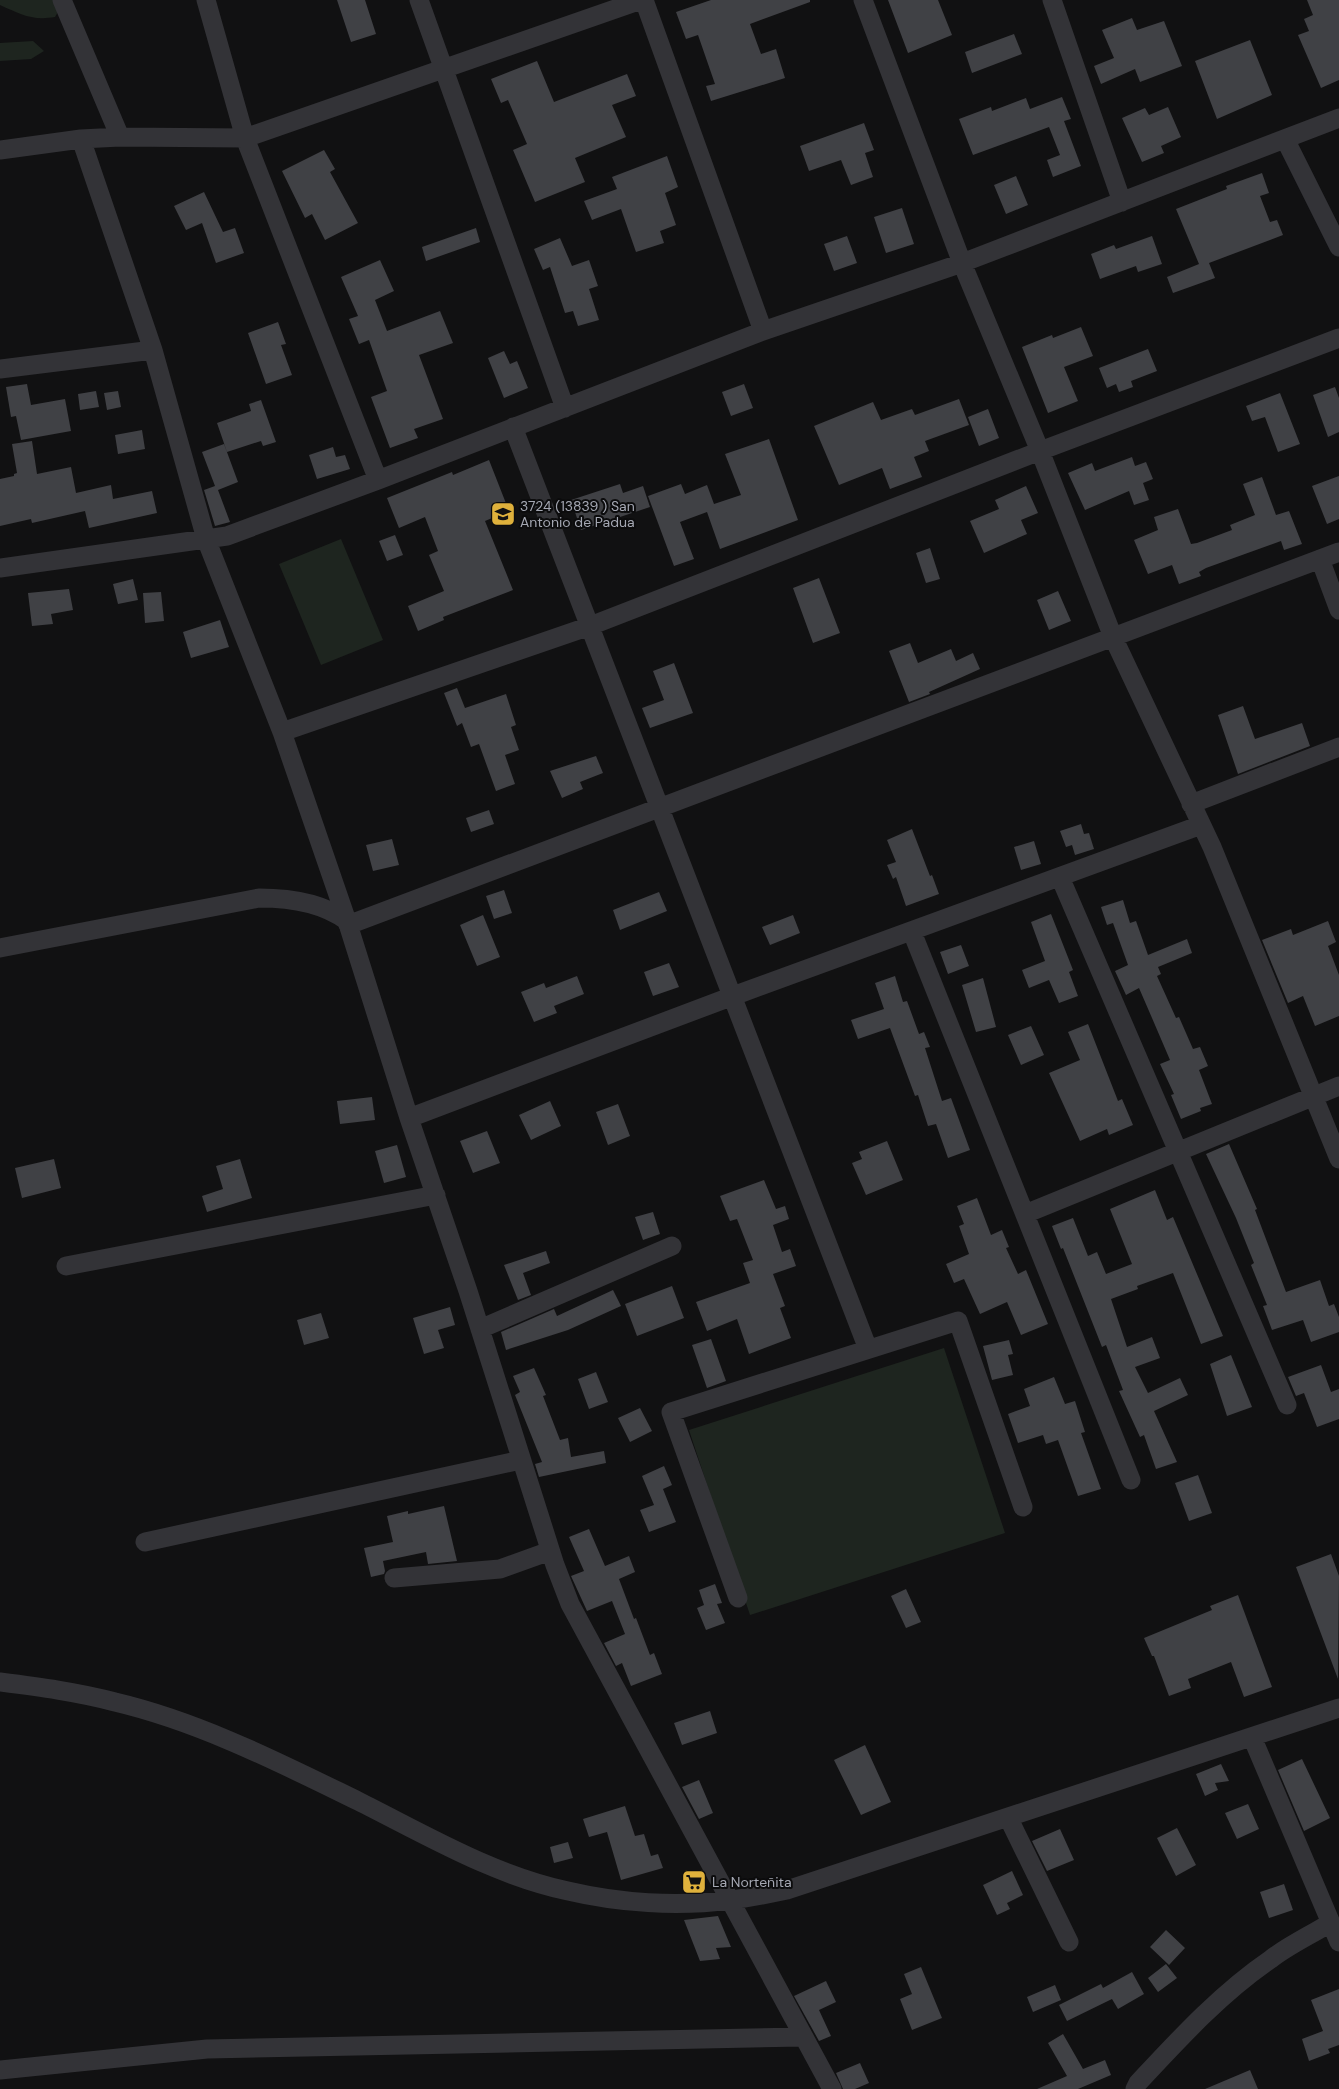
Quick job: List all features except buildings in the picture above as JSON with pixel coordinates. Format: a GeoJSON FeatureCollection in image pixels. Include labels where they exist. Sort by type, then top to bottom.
{"type":"FeatureCollection","features":[{"type":"Feature","properties":{"kind":"street"},"geometry":{"type":"LineString","coordinates":[[62,0],[120,137]]}},
{"type":"Feature","properties":{"kind":"street"},"geometry":{"type":"LineString","coordinates":[[206,0],[245,138],[378,480]]}},
{"type":"Feature","properties":{"kind":"street"},"geometry":{"type":"LineString","coordinates":[[419,0],[564,408]]}},
{"type":"Feature","properties":{"kind":"street"},"geometry":{"type":"LineString","coordinates":[[0,150],[81,139],[120,137],[245,138],[643,0],[764,331]]}},
{"type":"Feature","properties":{"kind":"street"},"geometry":{"type":"LineString","coordinates":[[863,0],[962,263],[1040,451],[1113,637],[1201,825],[1339,1159]]}},
{"type":"Feature","properties":{"kind":"street"},"geometry":{"type":"LineString","coordinates":[[1052,0],[1122,202]]}},
{"type":"Feature","properties":{"kind":"street"},"geometry":{"type":"LineString","coordinates":[[0,568],[227,536],[378,480],[764,331],[962,263],[1339,118]]}},
{"type":"Feature","properties":{"kind":"street"},"geometry":{"type":"LineString","coordinates":[[81,139],[153,350],[206,539],[282,732],[347,923],[409,1118],[480,1329],[550,1551],[570,1604],[802,2037],[832,2089]]}},
{"type":"Feature","properties":{"kind":"street"},"geometry":{"type":"LineString","coordinates":[[1285,139],[1339,247]]}},
{"type":"Feature","properties":{"kind":"street"},"geometry":{"type":"LineString","coordinates":[[282,732],[590,626],[1040,451],[1339,338]]}},
{"type":"Feature","properties":{"kind":"street"},"geometry":{"type":"LineString","coordinates":[[0,369],[153,350]]}},
{"type":"Feature","properties":{"kind":"street"},"geometry":{"type":"LineString","coordinates":[[514,427],[868,1349]]}},
{"type":"Feature","properties":{"kind":"street"},"geometry":{"type":"LineString","coordinates":[[347,923],[660,808],[1339,552]]}},
{"type":"Feature","properties":{"kind":"street"},"geometry":{"type":"LineString","coordinates":[[1320,559],[1339,610]]}},
{"type":"Feature","properties":{"kind":"street"},"geometry":{"type":"LineString","coordinates":[[1191,804],[1339,747]]}},
{"type":"Feature","properties":{"kind":"street"},"geometry":{"type":"LineString","coordinates":[[409,1118],[732,996],[912,932],[1201,825]]}},
{"type":"Feature","properties":{"kind":"street"},"geometry":{"type":"LineString","coordinates":[[1060,877],[1287,1405]]}},
{"type":"Feature","properties":{"kind":"street"},"geometry":{"type":"LineString","coordinates":[[0,948],[259,898],[277,898],[326,909],[347,923]]}},
{"type":"Feature","properties":{"kind":"street"},"geometry":{"type":"LineString","coordinates":[[912,932],[1131,1480]]}},
{"type":"Feature","properties":{"kind":"street"},"geometry":{"type":"LineString","coordinates":[[1025,1214],[1339,1086]]}},
{"type":"Feature","properties":{"kind":"street"},"geometry":{"type":"LineString","coordinates":[[66,1266],[436,1195]]}},
{"type":"Feature","properties":{"kind":"street"},"geometry":{"type":"LineString","coordinates":[[480,1329],[672,1246]]}},
{"type":"Feature","properties":{"kind":"street"},"geometry":{"type":"LineString","coordinates":[[738,1598],[671,1412],[958,1321],[1023,1507]]}},
{"type":"Feature","properties":{"kind":"street"},"geometry":{"type":"LineString","coordinates":[[145,1542],[521,1460]]}},
{"type":"Feature","properties":{"kind":"street"},"geometry":{"type":"LineString","coordinates":[[394,1578],[500,1569],[550,1551]]}},
{"type":"Feature","properties":{"kind":"street"},"geometry":{"type":"LineString","coordinates":[[0,1682],[53,1688],[117,1702],[195,1728],[271,1759],[503,1872],[558,1888],[624,1900],[677,1903],[729,1900],[787,1890],[1339,1708]]}},
{"type":"Feature","properties":{"kind":"street"},"geometry":{"type":"LineString","coordinates":[[1252,1737],[1339,1942]]}},
{"type":"Feature","properties":{"kind":"street"},"geometry":{"type":"LineString","coordinates":[[1008,1817],[1069,1942]]}},
{"type":"Feature","properties":{"kind":"street"},"geometry":{"type":"LineString","coordinates":[[1135,2089],[1138,2083],[1194,2024],[1229,1993],[1271,1958],[1330,1923]]}},
{"type":"Feature","properties":{"kind":"street"},"geometry":{"type":"LineString","coordinates":[[0,2070],[207,2049],[802,2037]]}},
{"type":"Feature","properties":{"kind":"shaded area"},"geometry":{"type":"Polygon","coordinates":[[[0,0],[59,0],[62,5],[55,17],[40,18],[26,16],[0,5],[0,0]]]}},
{"type":"Feature","properties":{"kind":"shaded area"},"geometry":{"type":"Polygon","coordinates":[[[33,41],[44,51],[31,59],[0,61],[0,43],[33,41]]]}},
{"type":"Feature","properties":{"kind":"shaded area"},"geometry":{"type":"Polygon","coordinates":[[[341,539],[383,640],[321,665],[279,564],[341,539]]]}},
{"type":"Feature","properties":{"kind":"shaded area"},"geometry":{"type":"Polygon","coordinates":[[[944,1348],[1005,1533],[750,1615],[689,1430],[944,1348]]]}},
{"type":"Feature","properties":{"kind":"place","name":"3724 (13839 ) San Antonio de Padua"},"geometry":{"type":"Point","coordinates":[503,514]}},
{"type":"Feature","properties":{"kind":"place","name":"La Norteñita"},"geometry":{"type":"Point","coordinates":[694,1882]}}]}
